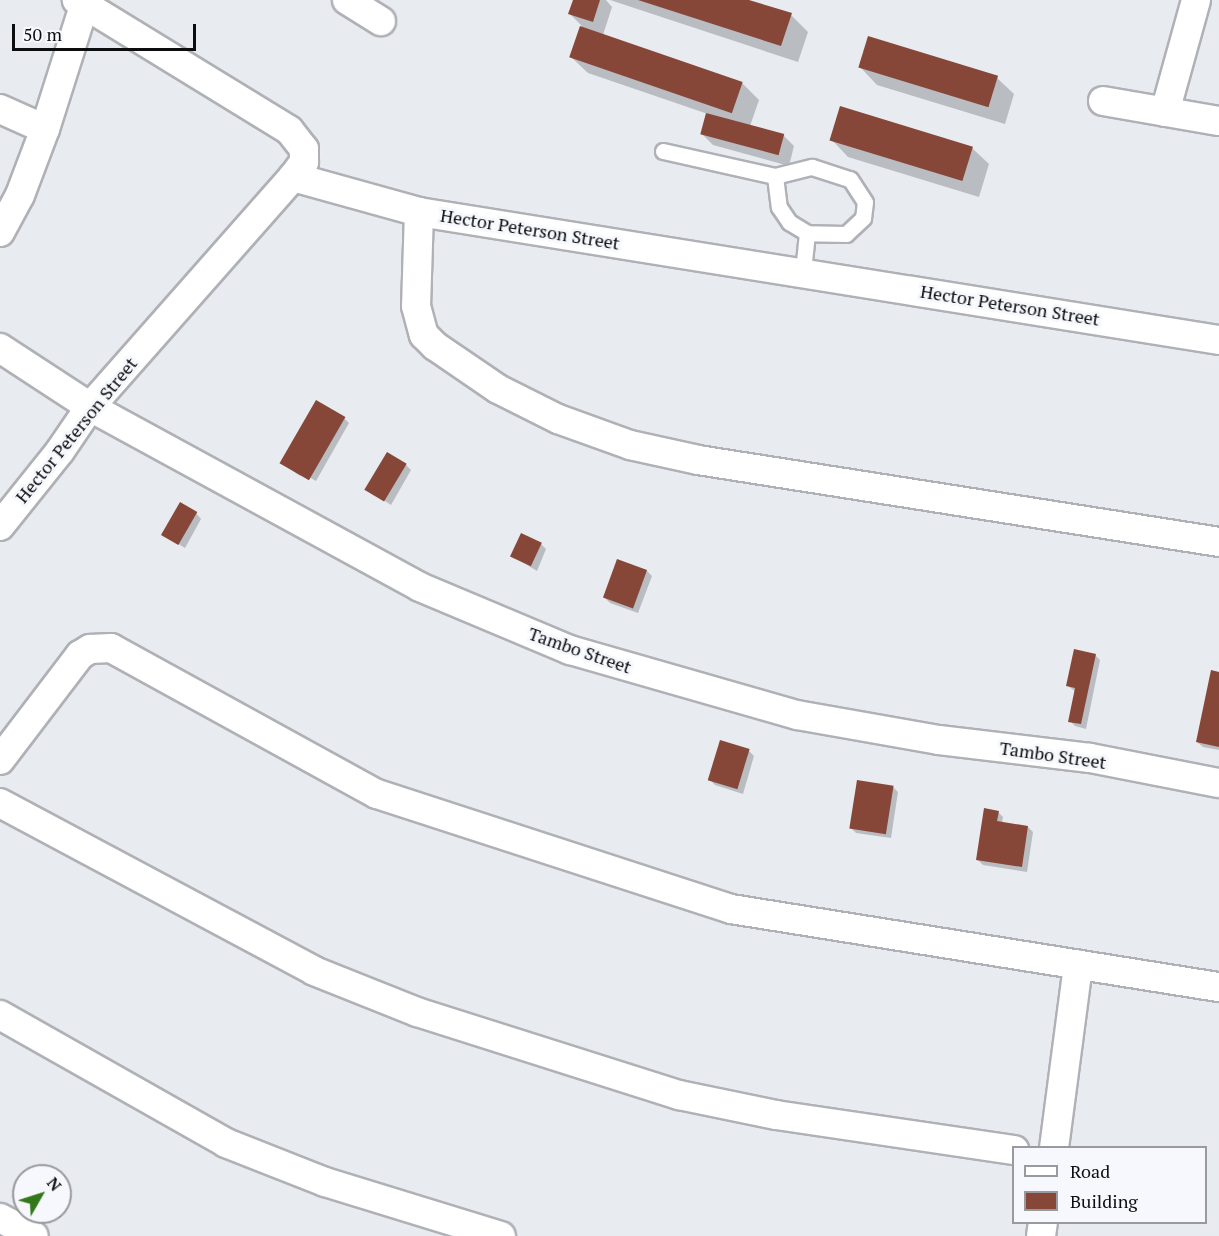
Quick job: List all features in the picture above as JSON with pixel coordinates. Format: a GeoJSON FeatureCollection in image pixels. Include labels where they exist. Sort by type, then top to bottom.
{"type":"FeatureCollection","features":[{"type":"Feature","properties":{"kind":"street"},"geometry":{"type":"LineString","coordinates":[[347,0],[381,21]]}},
{"type":"Feature","properties":{"kind":"street"},"geometry":{"type":"LineString","coordinates":[[1165,112],[1196,0]]}},
{"type":"Feature","properties":{"kind":"street"},"geometry":{"type":"LineString","coordinates":[[0,232],[20,195],[45,129],[82,1],[289,130],[304,149],[304,162],[293,177]]}},
{"type":"Feature","properties":{"kind":"street"},"geometry":{"type":"LineString","coordinates":[[1103,101],[1219,121]]}},
{"type":"Feature","properties":{"kind":"street"},"geometry":{"type":"LineString","coordinates":[[0,109],[45,129]]}},
{"type":"Feature","properties":{"kind":"street","name":"Hector Peterson Street"},"geometry":{"type":"LineString","coordinates":[[0,526],[60,451],[90,406],[293,177],[419,212],[1219,340]]}},
{"type":"Feature","properties":{"kind":"street"},"geometry":{"type":"LineString","coordinates":[[419,212],[416,306],[424,335],[435,346],[498,389],[558,419],[630,445],[698,460],[1219,542]]}},
{"type":"Feature","properties":{"kind":"street","name":"Tambo Street"},"geometry":{"type":"LineString","coordinates":[[0,348],[90,406],[420,587],[570,650],[797,715],[939,740],[1090,758],[1219,783]]}},
{"type":"Feature","properties":{"kind":"street"},"geometry":{"type":"LineString","coordinates":[[0,760],[80,656],[90,649],[111,648],[388,797],[731,909],[1219,987]]}},
{"type":"Feature","properties":{"kind":"street"},"geometry":{"type":"LineString","coordinates":[[0,803],[314,971],[417,1012],[679,1095],[776,1115],[1012,1150]]}},
{"type":"Feature","properties":{"kind":"street"},"geometry":{"type":"LineString","coordinates":[[1054,1146],[1078,965]]}},
{"type":"Feature","properties":{"kind":"street"},"geometry":{"type":"LineString","coordinates":[[0,1015],[226,1143],[325,1182],[501,1236]]}},
{"type":"Feature","properties":{"kind":"street"},"geometry":{"type":"LineString","coordinates":[[0,1218],[34,1236]]}},
{"type":"Feature","properties":{"kind":"lane"},"geometry":{"type":"LineString","coordinates":[[663,151],[775,176],[812,167],[850,179],[865,202],[863,218],[846,234],[807,233],[789,222],[779,207],[775,176]]}},
{"type":"Feature","properties":{"kind":"lane"},"geometry":{"type":"LineString","coordinates":[[803,272],[807,233]]}},
{"type":"Feature","properties":{"kind":"building"},"geometry":{"type":"Polygon","coordinates":[[[573,0],[600,0],[593,22],[568,14],[573,0]]]}},
{"type":"Feature","properties":{"kind":"building"},"geometry":{"type":"Polygon","coordinates":[[[638,0],[749,0],[792,13],[781,46],[638,0]]]}},
{"type":"Feature","properties":{"kind":"building"},"geometry":{"type":"Polygon","coordinates":[[[580,26],[743,82],[732,113],[569,57],[580,26]]]}},
{"type":"Feature","properties":{"kind":"building"},"geometry":{"type":"Polygon","coordinates":[[[868,36],[998,76],[988,107],[858,68],[868,36]]]}},
{"type":"Feature","properties":{"kind":"building"},"geometry":{"type":"Polygon","coordinates":[[[840,106],[973,147],[962,181],[829,140],[840,106]]]}},
{"type":"Feature","properties":{"kind":"building"},"geometry":{"type":"Polygon","coordinates":[[[706,113],[784,134],[779,155],[700,134],[706,113]]]}},
{"type":"Feature","properties":{"kind":"building"},"geometry":{"type":"Polygon","coordinates":[[[316,400],[345,417],[309,480],[280,463],[316,400]]]}},
{"type":"Feature","properties":{"kind":"building"},"geometry":{"type":"Polygon","coordinates":[[[387,452],[407,464],[384,502],[364,490],[387,452]]]}},
{"type":"Feature","properties":{"kind":"building"},"geometry":{"type":"Polygon","coordinates":[[[180,502],[197,512],[178,545],[161,535],[180,502]]]}},
{"type":"Feature","properties":{"kind":"building"},"geometry":{"type":"Polygon","coordinates":[[[521,533],[542,543],[531,566],[510,557],[521,533]]]}},
{"type":"Feature","properties":{"kind":"building"},"geometry":{"type":"Polygon","coordinates":[[[617,559],[647,570],[633,608],[603,598],[617,559]]]}},
{"type":"Feature","properties":{"kind":"building"},"geometry":{"type":"Polygon","coordinates":[[[1074,649],[1096,654],[1081,724],[1068,722],[1075,688],[1066,686],[1074,649]]]}},
{"type":"Feature","properties":{"kind":"building"},"geometry":{"type":"Polygon","coordinates":[[[1211,670],[1219,672],[1219,747],[1196,742],[1211,670]]]}},
{"type":"Feature","properties":{"kind":"building"},"geometry":{"type":"Polygon","coordinates":[[[720,740],[750,749],[737,789],[708,780],[720,740]]]}},
{"type":"Feature","properties":{"kind":"building"},"geometry":{"type":"Polygon","coordinates":[[[857,780],[894,786],[886,834],[849,828],[857,780]]]}},
{"type":"Feature","properties":{"kind":"building"},"geometry":{"type":"Polygon","coordinates":[[[984,808],[999,811],[997,821],[1028,826],[1022,867],[976,860],[984,808]]]}}]}
